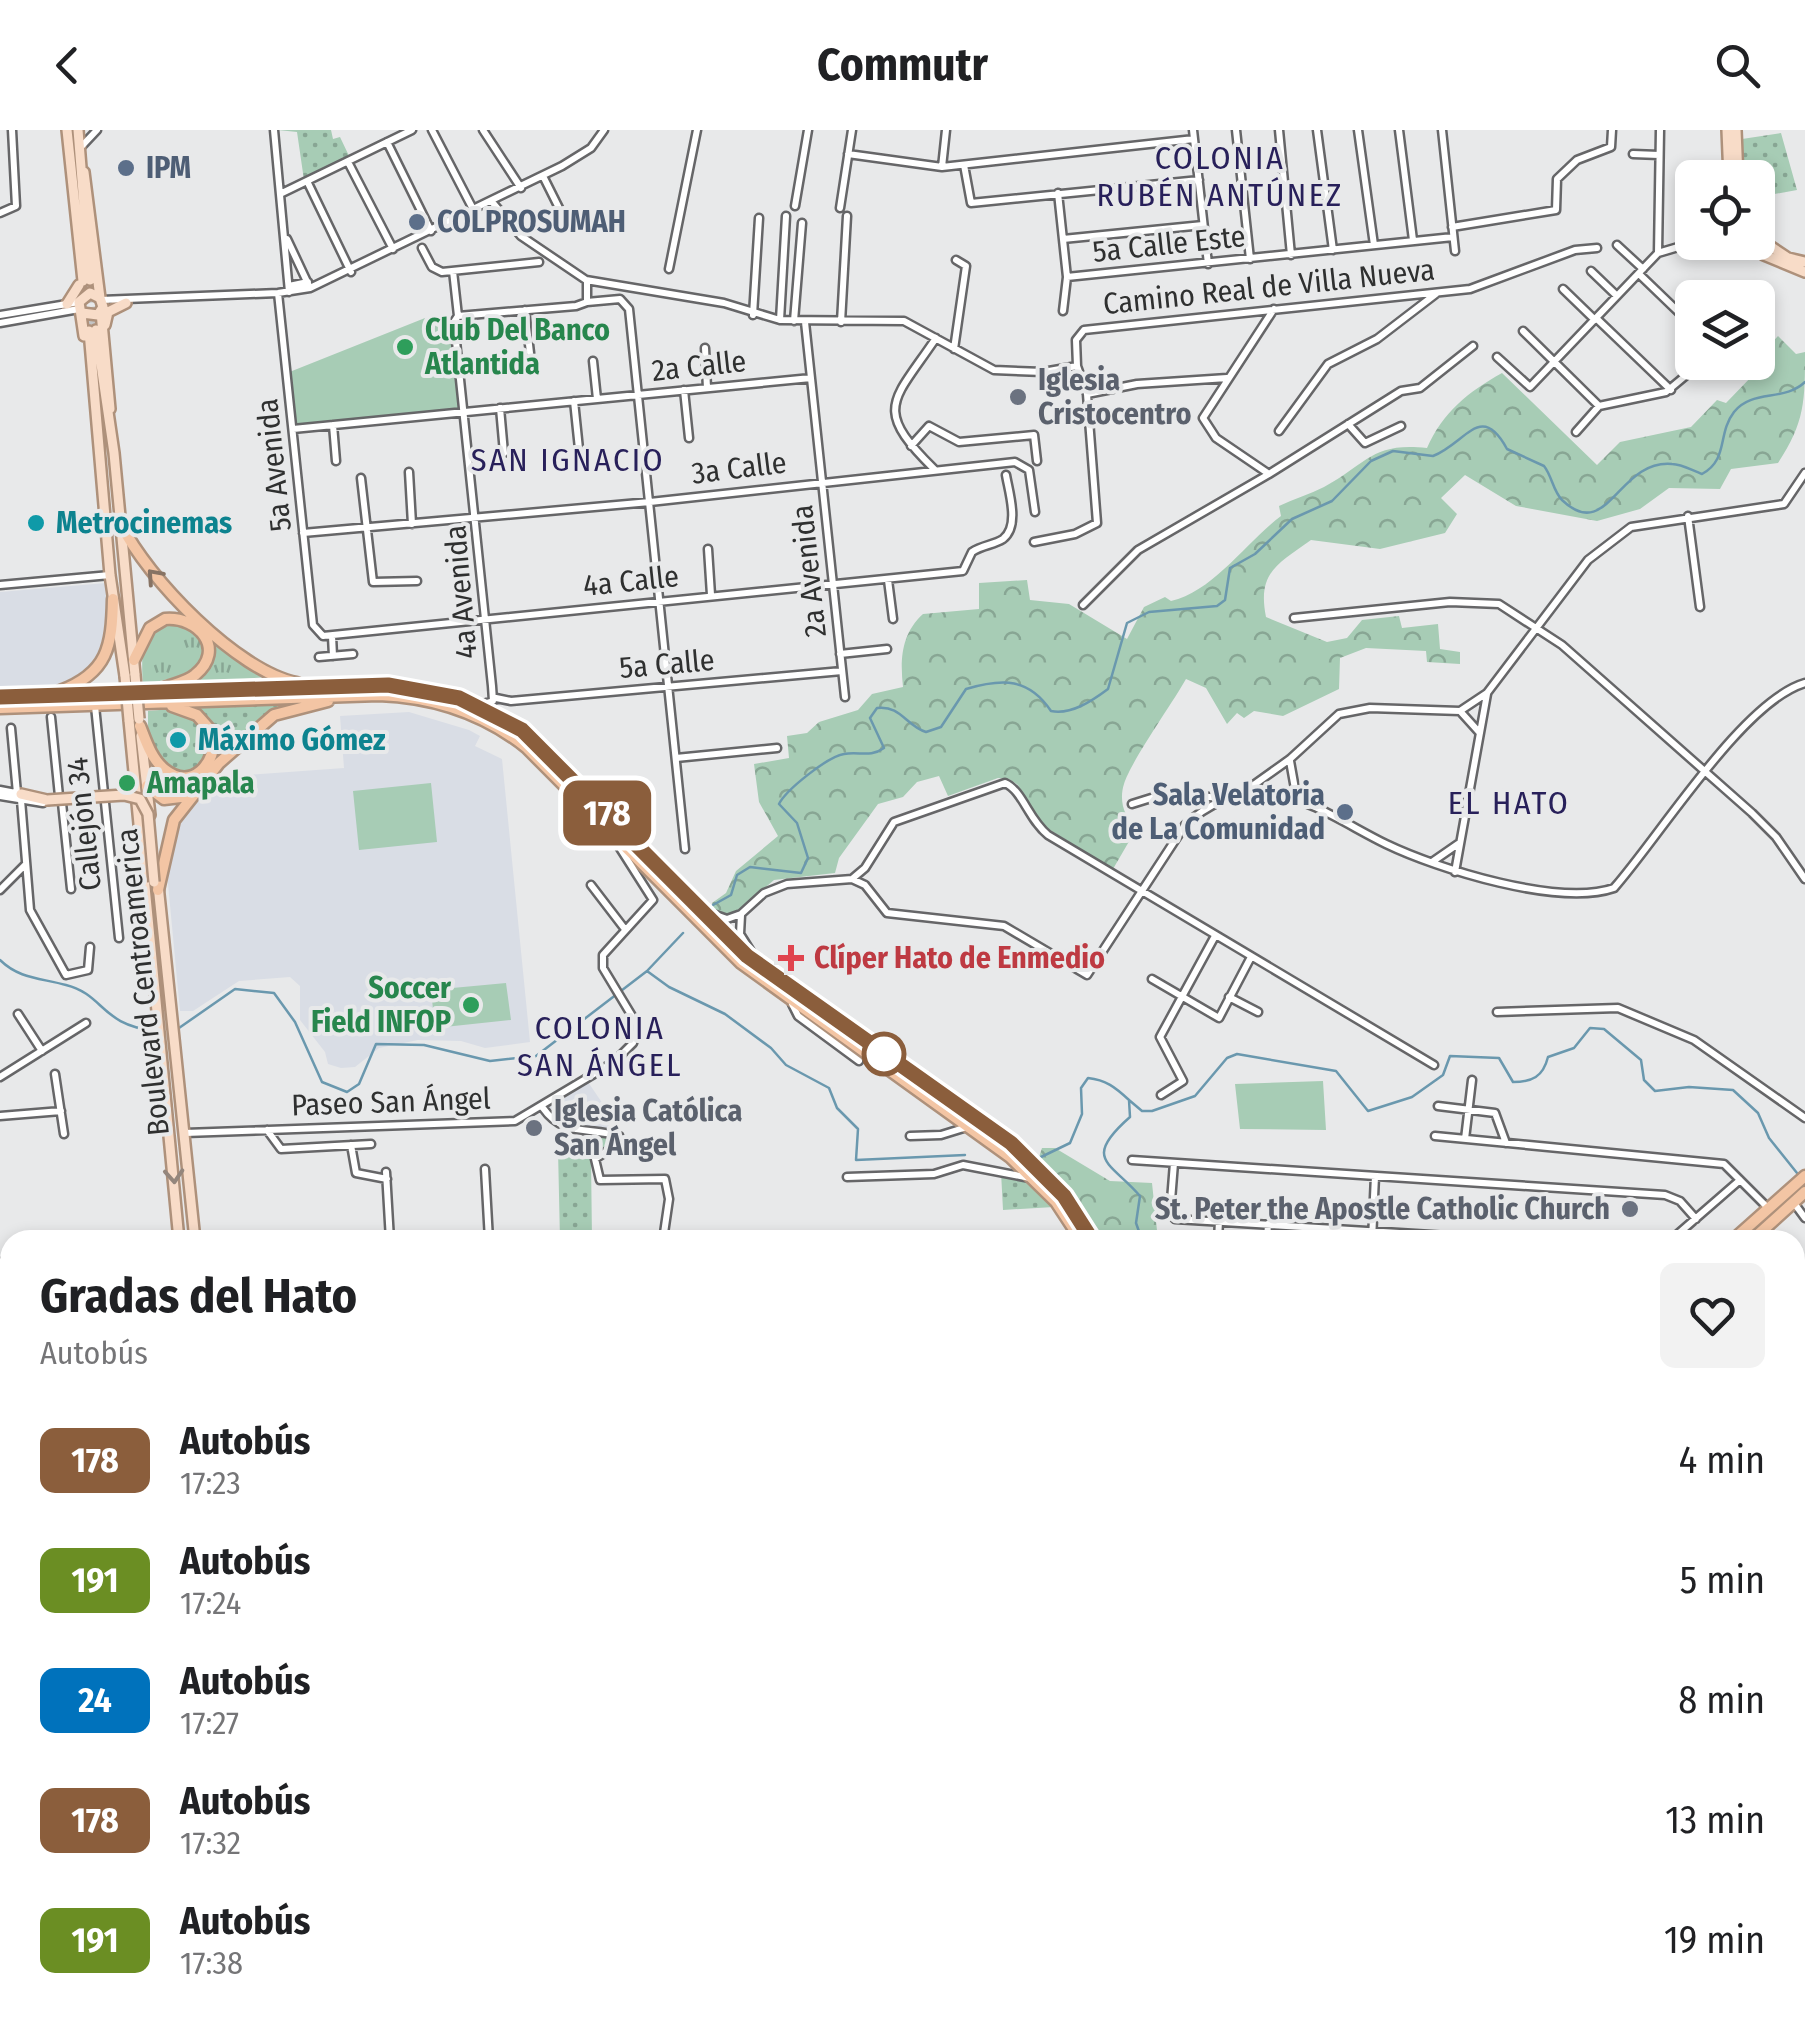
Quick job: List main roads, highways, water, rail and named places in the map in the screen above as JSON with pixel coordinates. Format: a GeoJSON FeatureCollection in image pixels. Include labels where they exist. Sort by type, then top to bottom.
{"type":"FeatureCollection","features":[{"type":"Feature","properties":{"kind":"highway"},"geometry":{"type":"LineString","coordinates":[[121,524],[155,578],[248,662],[278,679],[318,686]]}},
{"type":"Feature","properties":{"kind":"highway"},"geometry":{"type":"LineString","coordinates":[[50,695],[87,680],[101,668],[112,638],[113,599]]}},
{"type":"Feature","properties":{"kind":"highway"},"geometry":{"type":"LineString","coordinates":[[134,660],[150,628],[164,619],[187,620],[206,636],[207,660],[192,678],[154,692]]}},
{"type":"Feature","properties":{"kind":"highway"},"geometry":{"type":"LineString","coordinates":[[0,697],[404,686],[475,704],[508,720],[546,750],[700,909],[767,972],[1011,1143],[1064,1196],[1086,1230]]}},
{"type":"Feature","properties":{"kind":"highway"},"geometry":{"type":"LineString","coordinates":[[156,886],[174,820],[219,763],[252,730],[274,715],[356,695]]}},
{"type":"Feature","properties":{"kind":"highway"},"geometry":{"type":"LineString","coordinates":[[0,708],[356,695],[429,700],[484,720],[526,747],[741,964],[792,1004],[970,1126],[1036,1180],[1074,1230]]}},
{"type":"Feature","properties":{"kind":"highway"},"geometry":{"type":"LineString","coordinates":[[136,722],[154,758],[168,772],[184,777],[202,772],[214,753],[210,726],[198,715],[161,704]]}},
{"type":"Feature","properties":{"kind":"highway"},"geometry":{"type":"LineString","coordinates":[[142,788],[164,799],[194,793]]}},
{"type":"Feature","properties":{"kind":"highway"},"geometry":{"type":"LineString","coordinates":[[1744,1230],[1805,1176]]}},
{"type":"Feature","properties":{"kind":"highway"},"geometry":{"type":"LineString","coordinates":[[1765,1230],[1805,1192]]}},
{"type":"Feature","properties":{"kind":"main road","name":"Boulevard Centroamerica"},"geometry":{"type":"LineString","coordinates":[[67,130],[88,283],[101,305],[110,411],[102,422],[110,575],[136,722],[194,1230]]}},
{"type":"Feature","properties":{"kind":"main road","name":"Boulevard Centroamerica"},"geometry":{"type":"LineString","coordinates":[[78,130],[88,283],[84,315],[121,524],[134,660],[130,676]]}},
{"type":"Feature","properties":{"kind":"main road"},"geometry":{"type":"LineString","coordinates":[[1727,130],[1728,160]]}},
{"type":"Feature","properties":{"kind":"main road"},"geometry":{"type":"LineString","coordinates":[[1736,130],[1737,160]]}},
{"type":"Feature","properties":{"kind":"main road"},"geometry":{"type":"LineString","coordinates":[[1775,249],[1805,262]]}},
{"type":"Feature","properties":{"kind":"main road"},"geometry":{"type":"LineString","coordinates":[[1775,260],[1805,272]]}},
{"type":"Feature","properties":{"kind":"main road"},"geometry":{"type":"LineString","coordinates":[[84,315],[90,293],[101,305],[92,317],[84,315],[67,307],[88,283],[107,298],[125,302],[107,314],[104,342]]}},
{"type":"Feature","properties":{"kind":"main road","name":"Boulevard Centroamerica"},"geometry":{"type":"LineString","coordinates":[[142,788],[140,808],[178,1230]]}},
{"type":"Feature","properties":{"kind":"main road"},"geometry":{"type":"LineString","coordinates":[[20,796],[47,800],[124,795],[140,799],[148,814],[156,886]]}},
{"type":"Feature","properties":{"kind":"waterway"},"geometry":{"type":"LineString","coordinates":[[713,905],[731,895],[737,875],[750,867],[801,873],[808,858],[797,823],[779,804],[798,783],[828,761],[844,754],[869,754],[884,748],[870,718],[877,708],[892,710],[926,732],[941,727],[966,689],[1003,682],[1034,692],[1051,711],[1081,706],[1108,689],[1127,623],[1149,612],[1217,606],[1225,600],[1230,568],[1255,554],[1292,519],[1332,501],[1371,461],[1393,451],[1433,456],[1473,430],[1489,428],[1507,449],[1544,466],[1562,500],[1578,511],[1591,512],[1603,507],[1638,474],[1654,466],[1676,464],[1702,474],[1720,454],[1729,420],[1741,405],[1788,392],[1805,382]]}},
{"type":"Feature","properties":{"kind":"waterway"},"geometry":{"type":"LineString","coordinates":[[179,1028],[235,989],[274,993],[295,1022],[322,1082],[347,1092],[359,1084],[376,1044],[424,1045],[490,1061],[536,1056],[647,971],[683,933]]}},
{"type":"Feature","properties":{"kind":"waterway"},"geometry":{"type":"LineString","coordinates":[[0,960],[23,974],[79,990],[124,1023],[156,1031]]}},
{"type":"Feature","properties":{"kind":"waterway"},"geometry":{"type":"LineString","coordinates":[[647,971],[669,987],[725,1014],[771,1048],[786,1065],[829,1088],[837,1108],[858,1129],[856,1160],[965,1155]]}},
{"type":"Feature","properties":{"kind":"waterway"},"geometry":{"type":"LineString","coordinates":[[1129,1100],[1142,1111],[1152,1111],[1195,1096],[1227,1058],[1237,1054],[1336,1071],[1368,1111],[1412,1097],[1443,1075],[1450,1056],[1499,1058],[1513,1082],[1526,1081],[1540,1074],[1548,1057],[1574,1048],[1590,1028],[1604,1029],[1641,1060],[1644,1080],[1655,1091],[1689,1087],[1733,1090],[1758,1113],[1769,1138],[1797,1173]]}},
{"type":"Feature","properties":{"kind":"waterway"},"geometry":{"type":"LineString","coordinates":[[1041,1157],[1070,1143],[1082,1114],[1081,1088],[1088,1078],[1119,1091],[1129,1100],[1130,1117],[1115,1131],[1104,1152],[1111,1167],[1140,1196],[1138,1230]]}},
{"type":"Feature","properties":{"kind":"tunnel"},"geometry":{"type":"LineString","coordinates":[[90,280],[96,330]]}},
{"type":"Feature","properties":{"kind":"tunnel"},"geometry":{"type":"LineString","coordinates":[[83,281],[89,331]]}},
{"type":"Feature","properties":{"kind":"place","name":"IPM"},"geometry":{"type":"Point","coordinates":[126,168]}},
{"type":"Feature","properties":{"kind":"place","name":"COLPROSUMAH"},"geometry":{"type":"Point","coordinates":[417,222]}},
{"type":"Feature","properties":{"kind":"place","name":"Club Del Banco Atlantida"},"geometry":{"type":"Point","coordinates":[405,347]}},
{"type":"Feature","properties":{"kind":"place","name":"Iglesia Cristocentro"},"geometry":{"type":"Point","coordinates":[1018,397]}},
{"type":"Feature","properties":{"kind":"place","name":"Metrocinemas"},"geometry":{"type":"Point","coordinates":[36,523]}},
{"type":"Feature","properties":{"kind":"place","name":"Máximo Gómez"},"geometry":{"type":"Point","coordinates":[178,740]}},
{"type":"Feature","properties":{"kind":"place","name":"Amapala"},"geometry":{"type":"Point","coordinates":[127,783]}},
{"type":"Feature","properties":{"kind":"place","name":"Sala Velatoria de La Comunidad"},"geometry":{"type":"Point","coordinates":[1345,812]}},
{"type":"Feature","properties":{"kind":"place","name":"Clíper Hato de Enmedio"},"geometry":{"type":"Point","coordinates":[791,958]}},
{"type":"Feature","properties":{"kind":"place","name":"Soccer Field INFOP"},"geometry":{"type":"Point","coordinates":[471,1005]}},
{"type":"Feature","properties":{"kind":"place","name":"Iglesia Católica San Ángel"},"geometry":{"type":"Point","coordinates":[534,1128]}},
{"type":"Feature","properties":{"kind":"place","name":"St. Peter the Apostle Catholic Church"},"geometry":{"type":"Point","coordinates":[1630,1209]}},
{"type":"Feature","properties":{"kind":"district","name":"COLONIA RUBÉN ANTÚNEZ"},"geometry":{"type":"Point","coordinates":[1220,176]}},
{"type":"Feature","properties":{"kind":"district","name":"SAN IGNACIO"},"geometry":{"type":"Point","coordinates":[568,460]}},
{"type":"Feature","properties":{"kind":"district","name":"EL HATO"},"geometry":{"type":"Point","coordinates":[1509,803]}},
{"type":"Feature","properties":{"kind":"district","name":"COLONIA SAN ÁNGEL"},"geometry":{"type":"Point","coordinates":[600,1046]}}]}
